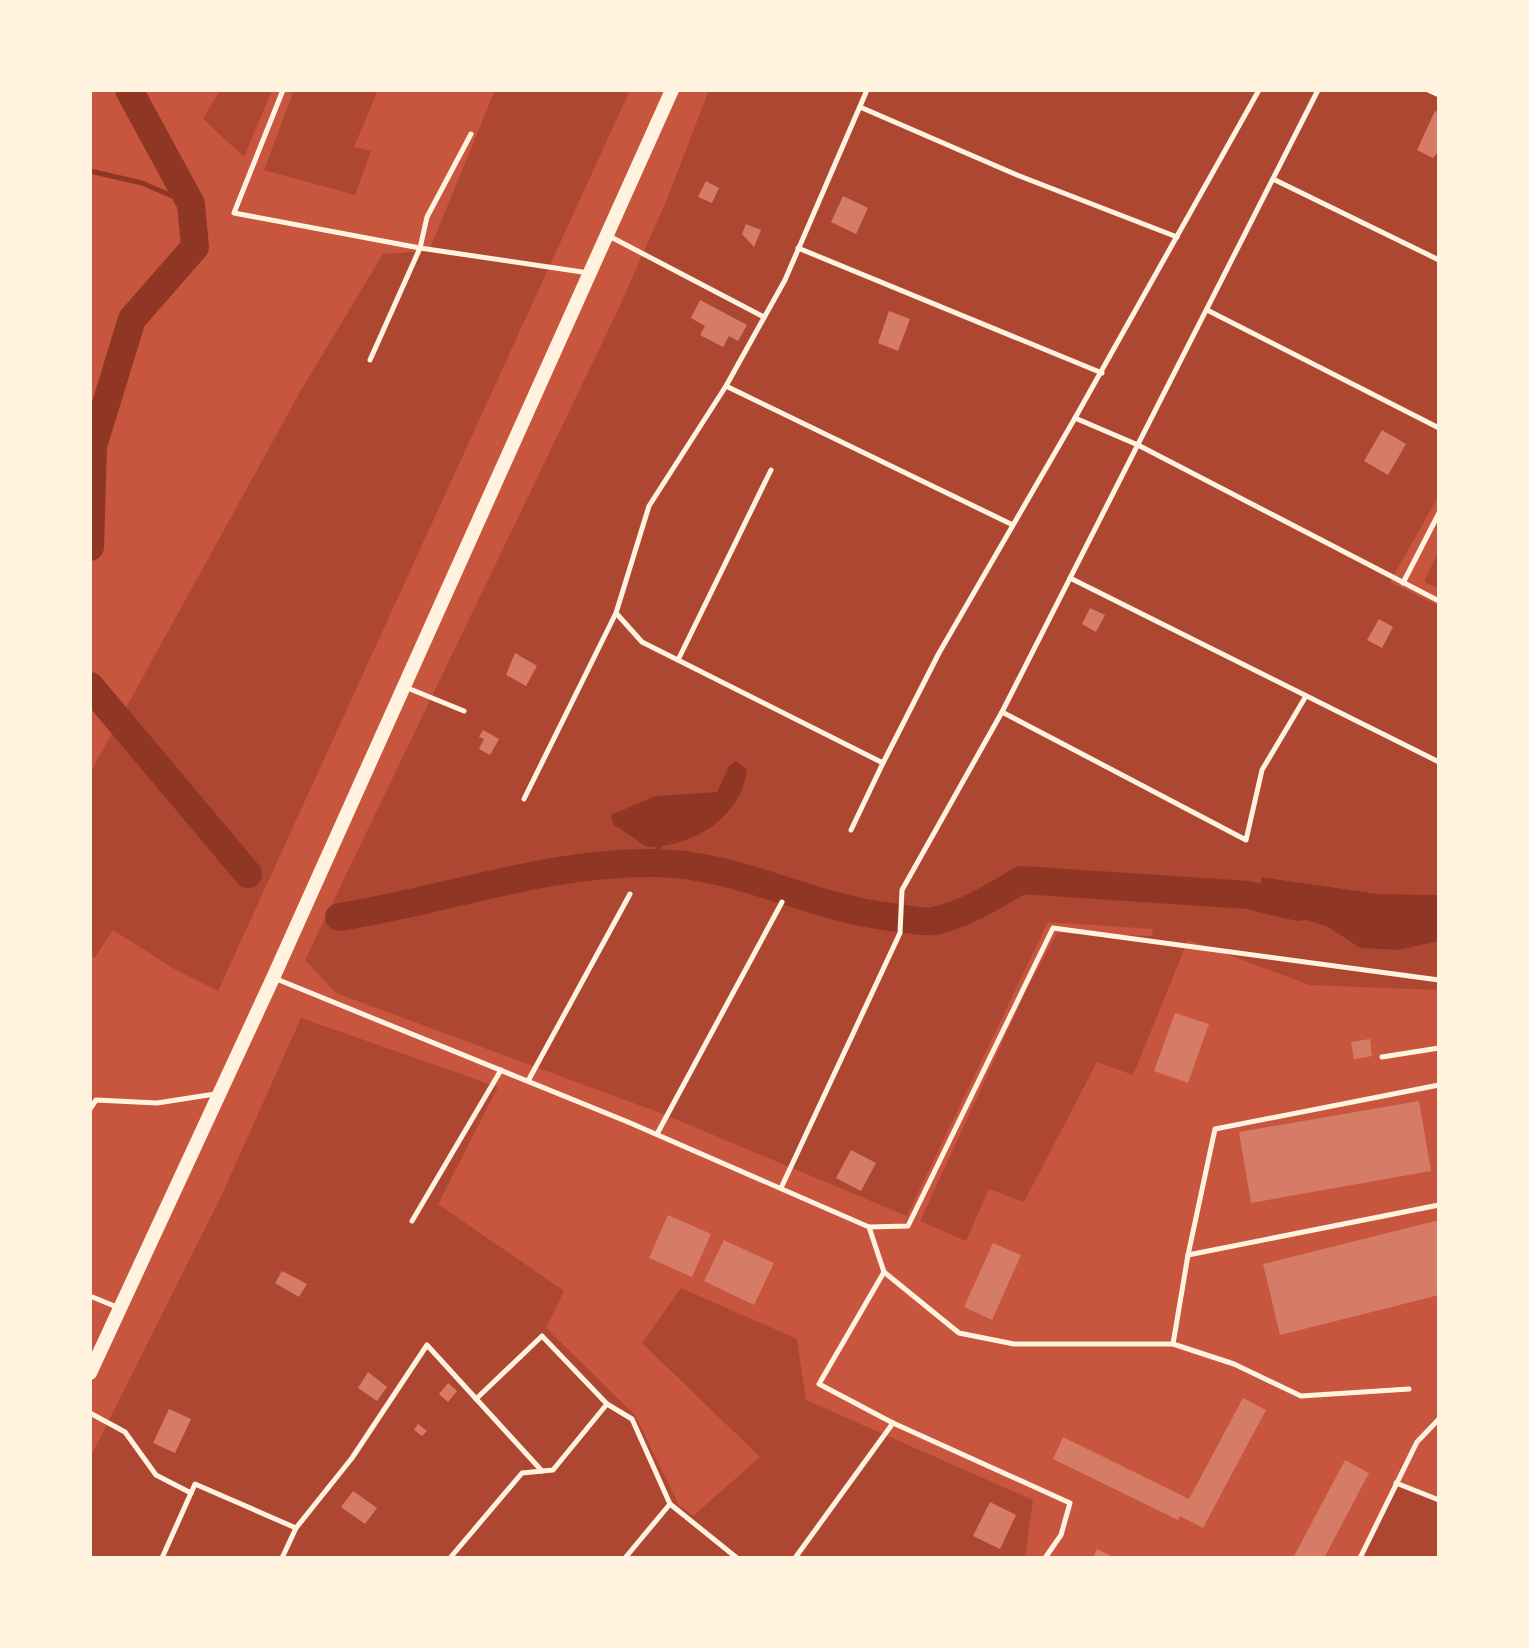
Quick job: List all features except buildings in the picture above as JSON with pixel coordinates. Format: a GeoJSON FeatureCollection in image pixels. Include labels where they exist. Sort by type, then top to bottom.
{"type":"FeatureCollection","features":[{"type":"Feature","properties":{"kind":"main road"},"geometry":{"type":"LineString","coordinates":[[90,1373],[273,978],[672,90]]}},
{"type":"Feature","properties":{"kind":"lane"},"geometry":{"type":"LineString","coordinates":[[283,90],[234,213],[420,248],[590,273]]}},
{"type":"Feature","properties":{"kind":"lane"},"geometry":{"type":"LineString","coordinates":[[524,799],[616,613],[649,506],[726,386],[764,317],[798,248],[867,90]]}},
{"type":"Feature","properties":{"kind":"lane"},"geometry":{"type":"LineString","coordinates":[[851,830],[939,653],[1102,373],[1259,90]]}},
{"type":"Feature","properties":{"kind":"lane"},"geometry":{"type":"LineString","coordinates":[[781,1188],[900,933],[902,890],[1002,712],[1318,90]]}},
{"type":"Feature","properties":{"kind":"lane"},"geometry":{"type":"LineString","coordinates":[[1428,90],[1439,95]]}},
{"type":"Feature","properties":{"kind":"lane"},"geometry":{"type":"LineString","coordinates":[[860,107],[1017,175],[1177,237]]}},
{"type":"Feature","properties":{"kind":"lane"},"geometry":{"type":"LineString","coordinates":[[370,360],[420,248],[427,217],[471,134]]}},
{"type":"Feature","properties":{"kind":"lane"},"geometry":{"type":"LineString","coordinates":[[1273,179],[1439,260]]}},
{"type":"Feature","properties":{"kind":"lane"},"geometry":{"type":"LineString","coordinates":[[607,235],[764,317]]}},
{"type":"Feature","properties":{"kind":"lane"},"geometry":{"type":"LineString","coordinates":[[798,248],[1102,373]]}},
{"type":"Feature","properties":{"kind":"lane"},"geometry":{"type":"LineString","coordinates":[[1207,310],[1439,428]]}},
{"type":"Feature","properties":{"kind":"lane"},"geometry":{"type":"LineString","coordinates":[[726,386],[1013,525]]}},
{"type":"Feature","properties":{"kind":"lane"},"geometry":{"type":"LineString","coordinates":[[1075,418],[1138,445],[1439,601]]}},
{"type":"Feature","properties":{"kind":"lane"},"geometry":{"type":"LineString","coordinates":[[678,660],[771,470]]}},
{"type":"Feature","properties":{"kind":"lane"},"geometry":{"type":"LineString","coordinates":[[1403,583],[1439,513]]}},
{"type":"Feature","properties":{"kind":"lane"},"geometry":{"type":"LineString","coordinates":[[1070,578],[1439,762]]}},
{"type":"Feature","properties":{"kind":"lane"},"geometry":{"type":"LineString","coordinates":[[616,613],[642,642],[883,763]]}},
{"type":"Feature","properties":{"kind":"lane"},"geometry":{"type":"LineString","coordinates":[[404,687],[464,711]]}},
{"type":"Feature","properties":{"kind":"lane"},"geometry":{"type":"LineString","coordinates":[[1002,712],[1246,840],[1262,770],[1306,696]]}},
{"type":"Feature","properties":{"kind":"lane"},"geometry":{"type":"LineString","coordinates":[[528,1081],[630,894]]}},
{"type":"Feature","properties":{"kind":"lane"},"geometry":{"type":"LineString","coordinates":[[657,1134],[782,902]]}},
{"type":"Feature","properties":{"kind":"lane"},"geometry":{"type":"LineString","coordinates":[[273,978],[657,1134],[869,1227],[908,1226],[1053,928],[1439,980]]}},
{"type":"Feature","properties":{"kind":"lane"},"geometry":{"type":"LineString","coordinates":[[1382,1057],[1439,1048]]}},
{"type":"Feature","properties":{"kind":"lane"},"geometry":{"type":"LineString","coordinates":[[412,1221],[501,1070]]}},
{"type":"Feature","properties":{"kind":"lane"},"geometry":{"type":"LineString","coordinates":[[1173,1344],[1215,1129],[1439,1085]]}},
{"type":"Feature","properties":{"kind":"lane"},"geometry":{"type":"LineString","coordinates":[[90,1109],[96,1100],[157,1103],[220,1093]]}},
{"type":"Feature","properties":{"kind":"lane"},"geometry":{"type":"LineString","coordinates":[[1188,1255],[1439,1205]]}},
{"type":"Feature","properties":{"kind":"lane"},"geometry":{"type":"LineString","coordinates":[[869,1227],[884,1272],[959,1333],[1014,1344],[1173,1344],[1234,1364],[1301,1396],[1409,1389]]}},
{"type":"Feature","properties":{"kind":"lane"},"geometry":{"type":"LineString","coordinates":[[884,1272],[819,1384],[893,1423],[1070,1503],[1061,1535],[1045,1558]]}},
{"type":"Feature","properties":{"kind":"lane"},"geometry":{"type":"LineString","coordinates":[[90,1296],[120,1309]]}},
{"type":"Feature","properties":{"kind":"lane"},"geometry":{"type":"LineString","coordinates":[[476,1399],[542,1336],[607,1404],[632,1419],[670,1504],[737,1558]]}},
{"type":"Feature","properties":{"kind":"lane"},"geometry":{"type":"LineString","coordinates":[[282,1558],[296,1528],[352,1458],[427,1345],[542,1471]]}},
{"type":"Feature","properties":{"kind":"lane"},"geometry":{"type":"LineString","coordinates":[[450,1558],[522,1473],[553,1470],[607,1404]]}},
{"type":"Feature","properties":{"kind":"lane"},"geometry":{"type":"LineString","coordinates":[[90,1413],[125,1432],[156,1475],[191,1493]]}},
{"type":"Feature","properties":{"kind":"lane"},"geometry":{"type":"LineString","coordinates":[[1360,1558],[1417,1442],[1439,1419]]}},
{"type":"Feature","properties":{"kind":"lane"},"geometry":{"type":"LineString","coordinates":[[795,1558],[893,1423]]}},
{"type":"Feature","properties":{"kind":"lane"},"geometry":{"type":"LineString","coordinates":[[1396,1483],[1439,1500]]}},
{"type":"Feature","properties":{"kind":"lane"},"geometry":{"type":"LineString","coordinates":[[162,1558],[195,1484],[296,1528]]}},
{"type":"Feature","properties":{"kind":"lane"},"geometry":{"type":"LineString","coordinates":[[625,1558],[670,1504]]}},
{"type":"Feature","properties":{"kind":"shaded area"},"geometry":{"type":"Polygon","coordinates":[[[220,90],[272,90],[244,157],[203,119],[220,90]]]}},
{"type":"Feature","properties":{"kind":"shaded area"},"geometry":{"type":"Polygon","coordinates":[[[294,90],[378,90],[354,147],[371,151],[355,195],[264,170],[294,90]]]}},
{"type":"Feature","properties":{"kind":"shaded area"},"geometry":{"type":"Polygon","coordinates":[[[495,90],[630,90],[218,991],[176,970],[113,930],[95,957],[90,957],[90,773],[300,392],[383,254],[429,251],[495,90]]]}},
{"type":"Feature","properties":{"kind":"shaded area"},"geometry":{"type":"Polygon","coordinates":[[[709,90],[1439,90],[1439,495],[1390,582],[1439,606],[1439,895],[1379,894],[1261,877],[1264,906],[1328,927],[1360,948],[1399,950],[1439,941],[1439,990],[1310,985],[1188,940],[1133,1075],[1097,1062],[1024,1202],[989,1189],[966,1241],[920,1221],[1027,989],[1057,933],[1152,936],[1153,929],[1048,922],[907,1216],[663,1114],[336,993],[305,960],[618,310],[667,199],[709,90]]]}},
{"type":"Feature","properties":{"kind":"shaded area"},"geometry":{"type":"Polygon","coordinates":[[[1439,550],[1439,589],[1424,582],[1439,550]]]}},
{"type":"Feature","properties":{"kind":"shaded area"},"geometry":{"type":"Polygon","coordinates":[[[736,761],[747,770],[743,787],[725,815],[697,835],[681,842],[647,847],[613,824],[611,815],[656,796],[717,792],[729,766],[736,761]]]}},
{"type":"Feature","properties":{"kind":"shaded area"},"geometry":{"type":"Polygon","coordinates":[[[1261,877],[1379,894],[1439,895],[1439,941],[1399,950],[1360,948],[1328,927],[1263,906],[1261,877]]]}},
{"type":"Feature","properties":{"kind":"shaded area"},"geometry":{"type":"Polygon","coordinates":[[[301,1018],[498,1087],[438,1204],[564,1291],[546,1328],[635,1415],[679,1505],[693,1516],[760,1457],[642,1343],[681,1288],[797,1339],[806,1400],[1033,1500],[1025,1558],[90,1558],[90,1458],[219,1201],[301,1018]]]}},
{"type":"Feature","properties":{"kind":"shaded area"},"geometry":{"type":"Polygon","coordinates":[[[1399,1485],[1439,1503],[1439,1558],[1359,1558],[1399,1485]]]}},
{"type":"Feature","properties":{"kind":"waterway"},"geometry":{"type":"LineString","coordinates":[[90,547],[93,446],[132,319],[195,247],[191,204],[129,90]]}},
{"type":"Feature","properties":{"kind":"waterway"},"geometry":{"type":"LineString","coordinates":[[90,171],[142,183],[191,204]]}},
{"type":"Feature","properties":{"kind":"waterway"},"geometry":{"type":"LineString","coordinates":[[90,686],[248,874]]}},
{"type":"Feature","properties":{"kind":"waterway"},"geometry":{"type":"LineString","coordinates":[[658,863],[659,843]]}},
{"type":"Feature","properties":{"kind":"waterway"},"geometry":{"type":"LineString","coordinates":[[339,917],[575,868],[656,863],[716,871],[861,912],[924,921],[934,921],[968,909],[1021,880],[1248,895],[1298,907]]}}]}
